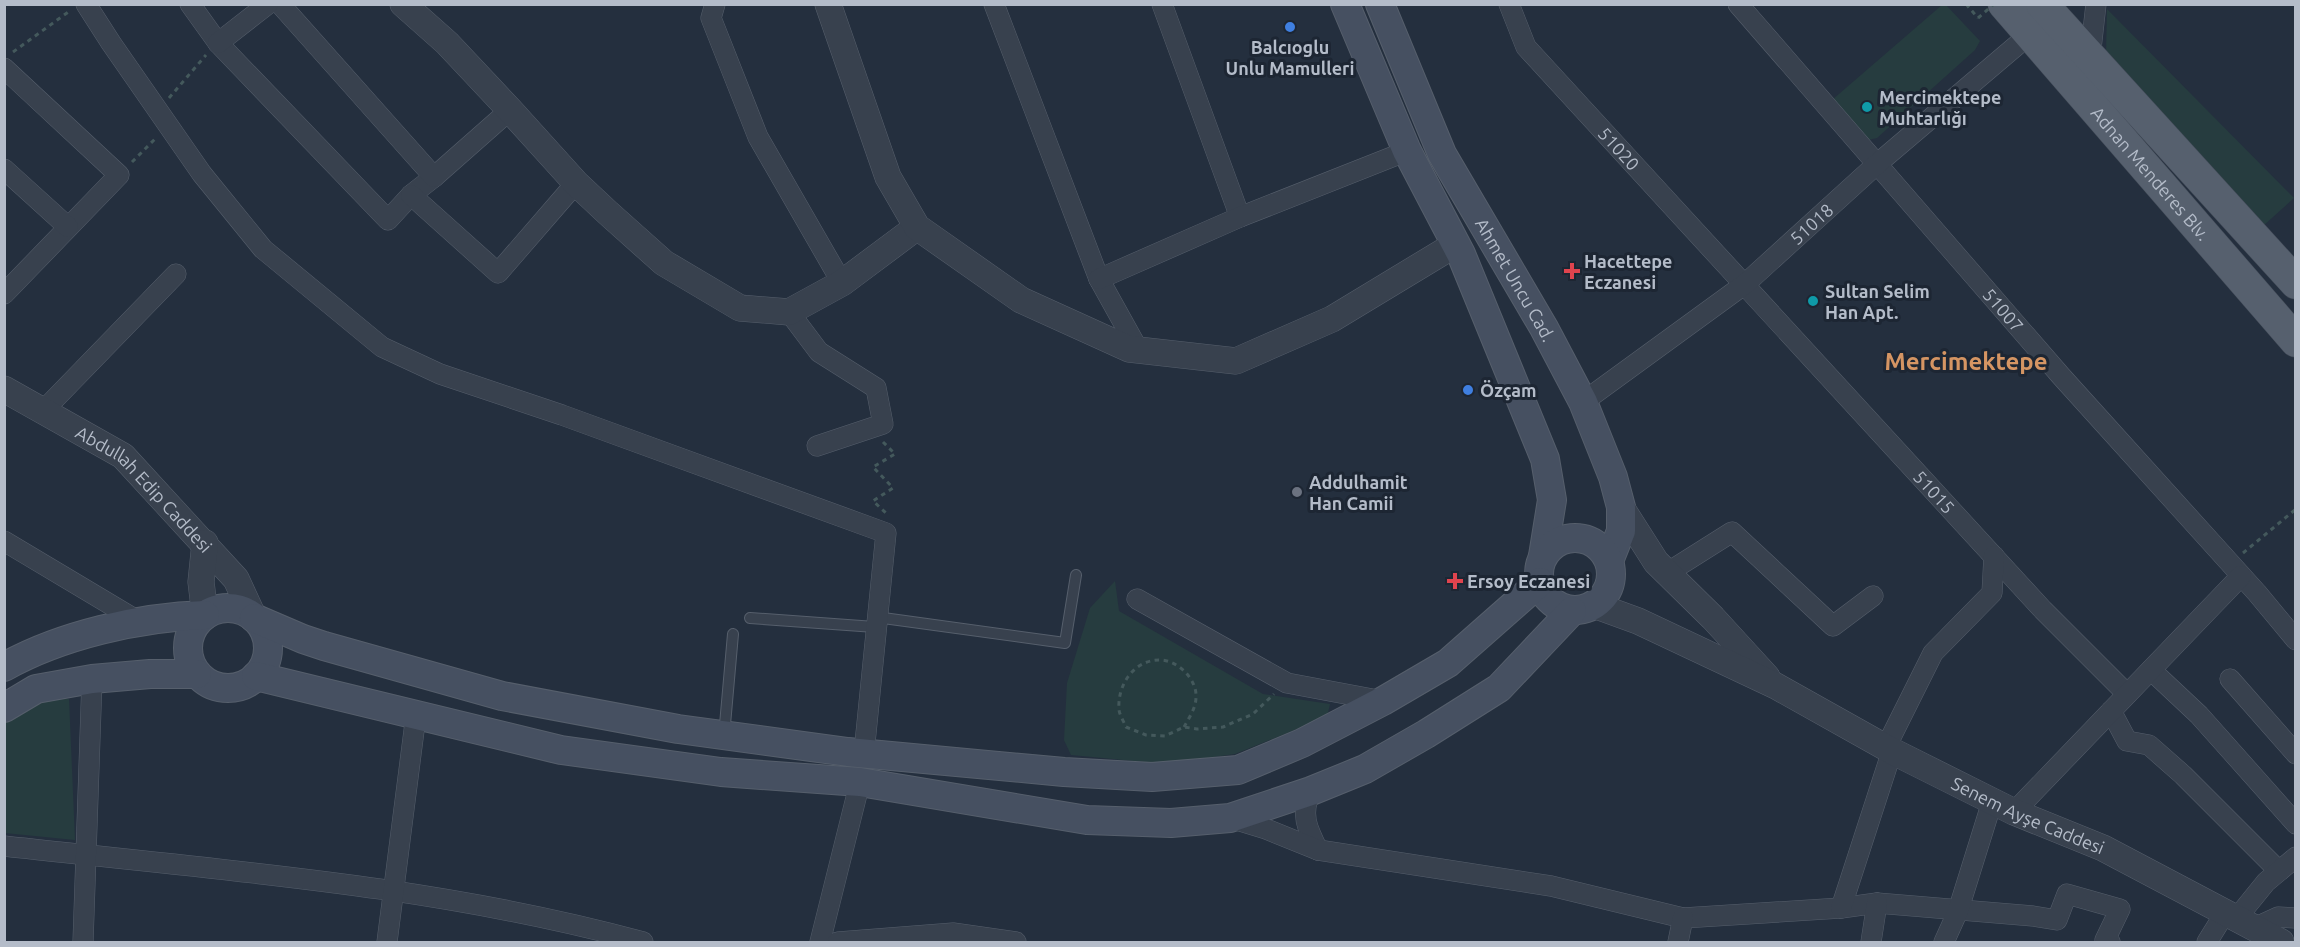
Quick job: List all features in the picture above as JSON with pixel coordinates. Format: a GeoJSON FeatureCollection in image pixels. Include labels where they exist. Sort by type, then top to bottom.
{"type":"FeatureCollection","features":[{"type":"Feature","properties":{"kind":"main road","name":"Ahmet Uncu Cad."},"geometry":{"type":"LineString","coordinates":[[1345,4],[1407,151],[1456,244],[1545,459],[1552,500],[1541,569]]}},
{"type":"Feature","properties":{"kind":"main road","name":"Ahmet Uncu Cad."},"geometry":{"type":"LineString","coordinates":[[1380,4],[1442,154],[1544,328],[1583,402],[1613,477],[1621,507],[1621,531],[1609,561]]}},
{"type":"Feature","properties":{"kind":"main road","name":"Adnan Menderes Blv."},"geometry":{"type":"LineString","coordinates":[[2042,4],[2090,58],[2291,267]]}},
{"type":"Feature","properties":{"kind":"main road","name":"Adnan Menderes Blv."},"geometry":{"type":"LineString","coordinates":[[1991,11],[2030,34],[2295,341]]}},
{"type":"Feature","properties":{"kind":"main road"},"geometry":{"type":"LineString","coordinates":[[254,618],[265,634],[268,653],[264,666],[256,676],[246,684],[233,688],[220,687],[197,674],[190,662],[189,636],[195,624],[205,615],[217,609],[230,608],[243,611],[303,639],[502,696],[584,712],[723,736],[864,753],[1064,772],[1152,777],[1238,770],[1302,743],[1383,702],[1448,663],[1541,569],[1556,543],[1576,538],[1588,540],[1601,549],[1609,561],[1611,582],[1604,597],[1583,608],[1499,688],[1365,769],[1311,791],[1230,818],[1171,823],[1087,820],[860,782],[721,772],[561,750],[256,676]]}},
{"type":"Feature","properties":{"kind":"main road"},"geometry":{"type":"LineString","coordinates":[[1541,569],[1550,601],[1561,608],[1583,608]]}},
{"type":"Feature","properties":{"kind":"main road"},"geometry":{"type":"LineString","coordinates":[[9,659],[83,635],[138,621],[205,615]]}},
{"type":"Feature","properties":{"kind":"main road"},"geometry":{"type":"LineString","coordinates":[[4,708],[36,689],[92,679],[150,674],[197,674]]}},
{"type":"Feature","properties":{"kind":"street"},"geometry":{"type":"LineString","coordinates":[[86,4],[202,174],[263,249],[382,347],[440,374],[562,415],[885,533],[864,753]]}},
{"type":"Feature","properties":{"kind":"street"},"geometry":{"type":"LineString","coordinates":[[190,4],[218,43],[388,220],[411,195],[510,110]]}},
{"type":"Feature","properties":{"kind":"street"},"geometry":{"type":"LineString","coordinates":[[218,43],[268,4]]}},
{"type":"Feature","properties":{"kind":"street"},"geometry":{"type":"LineString","coordinates":[[280,4],[434,177]]}},
{"type":"Feature","properties":{"kind":"street"},"geometry":{"type":"LineString","coordinates":[[403,4],[447,43],[576,183],[664,263],[740,308],[789,312],[842,283],[916,226]]}},
{"type":"Feature","properties":{"kind":"street"},"geometry":{"type":"LineString","coordinates":[[715,4],[711,18],[758,137],[842,283]]}},
{"type":"Feature","properties":{"kind":"street"},"geometry":{"type":"LineString","coordinates":[[993,4],[1099,279],[1139,351]]}},
{"type":"Feature","properties":{"kind":"street"},"geometry":{"type":"LineString","coordinates":[[1162,4],[1240,217]]}},
{"type":"Feature","properties":{"kind":"street","name":"51020"},"geometry":{"type":"LineString","coordinates":[[1509,4],[1526,47],[1745,284]]}},
{"type":"Feature","properties":{"kind":"street","name":"51007"},"geometry":{"type":"LineString","coordinates":[[1738,4],[2061,376],[2236,570],[2295,640]]}},
{"type":"Feature","properties":{"kind":"street"},"geometry":{"type":"LineString","coordinates":[[2090,58],[2096,4]]}},
{"type":"Feature","properties":{"kind":"street"},"geometry":{"type":"LineString","coordinates":[[834,6],[888,177],[916,226],[1021,300],[1129,350],[1236,361],[1332,319],[1456,244]]}},
{"type":"Feature","properties":{"kind":"street","name":"51018"},"geometry":{"type":"LineString","coordinates":[[1583,402],[1745,284],[1877,164],[2030,34]]}},
{"type":"Feature","properties":{"kind":"street"},"geometry":{"type":"LineString","coordinates":[[4,69],[119,175],[4,294]]}},
{"type":"Feature","properties":{"kind":"street"},"geometry":{"type":"LineString","coordinates":[[1099,279],[1240,217],[1407,151]]}},
{"type":"Feature","properties":{"kind":"street"},"geometry":{"type":"LineString","coordinates":[[4,169],[68,227]]}},
{"type":"Feature","properties":{"kind":"street"},"geometry":{"type":"LineString","coordinates":[[411,195],[498,273],[576,183]]}},
{"type":"Feature","properties":{"kind":"street"},"geometry":{"type":"LineString","coordinates":[[43,411],[176,274]]}},
{"type":"Feature","properties":{"kind":"street","name":"51015"},"geometry":{"type":"LineString","coordinates":[[1745,284],[2043,610],[2127,694]]}},
{"type":"Feature","properties":{"kind":"street"},"geometry":{"type":"LineString","coordinates":[[789,312],[819,352],[876,388],[883,424],[817,446]]}},
{"type":"Feature","properties":{"kind":"street","name":"Abdullah Edip Caddesi"},"geometry":{"type":"LineString","coordinates":[[4,389],[123,456],[236,579],[254,618]]}},
{"type":"Feature","properties":{"kind":"street"},"geometry":{"type":"LineString","coordinates":[[1621,507],[1656,562],[1713,618],[1776,686]]}},
{"type":"Feature","properties":{"kind":"street"},"geometry":{"type":"LineString","coordinates":[[1667,573],[1732,532],[1833,626],[1873,596]]}},
{"type":"Feature","properties":{"kind":"street"},"geometry":{"type":"LineString","coordinates":[[4,541],[138,621]]}},
{"type":"Feature","properties":{"kind":"street"},"geometry":{"type":"LineString","coordinates":[[205,543],[201,582],[205,615]]}},
{"type":"Feature","properties":{"kind":"street"},"geometry":{"type":"LineString","coordinates":[[1841,908],[1889,749],[1933,653],[1992,593],[1994,556]]}},
{"type":"Feature","properties":{"kind":"street"},"geometry":{"type":"LineString","coordinates":[[1944,942],[2003,807],[2111,711],[2151,670],[2236,570]]}},
{"type":"Feature","properties":{"kind":"street"},"geometry":{"type":"LineString","coordinates":[[1137,599],[1287,682],[1383,702]]}},
{"type":"Feature","properties":{"kind":"street"},"geometry":{"type":"LineString","coordinates":[[1583,608],[1638,621],[1776,686]]}},
{"type":"Feature","properties":{"kind":"street"},"geometry":{"type":"LineString","coordinates":[[2151,670],[2199,715],[2295,824]]}},
{"type":"Feature","properties":{"kind":"street"},"geometry":{"type":"LineString","coordinates":[[83,942],[92,679]]}},
{"type":"Feature","properties":{"kind":"street"},"geometry":{"type":"LineString","coordinates":[[2230,679],[2295,754]]}},
{"type":"Feature","properties":{"kind":"street","name":"Senem Ayşe Caddesi"},"geometry":{"type":"LineString","coordinates":[[1776,686],[1889,749],[2003,807],[2103,848],[2280,942]]}},
{"type":"Feature","properties":{"kind":"street"},"geometry":{"type":"LineString","coordinates":[[2111,711],[2127,741],[2149,745],[2183,775],[2279,871]]}},
{"type":"Feature","properties":{"kind":"street"},"geometry":{"type":"LineString","coordinates":[[387,942],[416,715]]}},
{"type":"Feature","properties":{"kind":"street"},"geometry":{"type":"LineString","coordinates":[[819,942],[860,782]]}},
{"type":"Feature","properties":{"kind":"street"},"geometry":{"type":"LineString","coordinates":[[1311,791],[1305,803],[1306,826],[1318,850]]}},
{"type":"Feature","properties":{"kind":"street"},"geometry":{"type":"LineString","coordinates":[[1230,818],[1266,829],[1318,850],[1551,886],[1683,918],[1841,908],[1876,903],[2057,920],[2067,894],[2120,909],[2105,940],[2110,942]]}},
{"type":"Feature","properties":{"kind":"street"},"geometry":{"type":"LineString","coordinates":[[5,849],[87,854],[292,876],[393,891],[584,926],[643,942]]}},
{"type":"Feature","properties":{"kind":"street"},"geometry":{"type":"LineString","coordinates":[[2207,942],[2238,920],[2266,882],[2295,857]]}},
{"type":"Feature","properties":{"kind":"street"},"geometry":{"type":"LineString","coordinates":[[1871,942],[1876,903]]}},
{"type":"Feature","properties":{"kind":"street"},"geometry":{"type":"LineString","coordinates":[[1678,942],[1683,918]]}},
{"type":"Feature","properties":{"kind":"street"},"geometry":{"type":"LineString","coordinates":[[2238,920],[2295,918]]}},
{"type":"Feature","properties":{"kind":"street"},"geometry":{"type":"LineString","coordinates":[[837,942],[953,933],[1016,942]]}},
{"type":"Feature","properties":{"kind":"street"},"geometry":{"type":"LineString","coordinates":[[953,933],[976,942]]}},
{"type":"Feature","properties":{"kind":"lane"},"geometry":{"type":"LineString","coordinates":[[750,618],[876,622],[1065,643],[1076,575]]}},
{"type":"Feature","properties":{"kind":"lane"},"geometry":{"type":"LineString","coordinates":[[723,736],[733,634]]}},
{"type":"Feature","properties":{"kind":"path"},"geometry":{"type":"LineString","coordinates":[[4,59],[78,4]]}},
{"type":"Feature","properties":{"kind":"path"},"geometry":{"type":"LineString","coordinates":[[1966,4],[1991,11],[1994,4]]}},
{"type":"Feature","properties":{"kind":"path"},"geometry":{"type":"LineString","coordinates":[[119,175],[164,118],[218,43]]}},
{"type":"Feature","properties":{"kind":"path"},"geometry":{"type":"LineString","coordinates":[[871,429],[895,454],[873,467],[893,488],[873,501],[891,518],[885,533]]}},
{"type":"Feature","properties":{"kind":"path"},"geometry":{"type":"LineString","coordinates":[[2236,570],[2295,509]]}},
{"type":"Feature","properties":{"kind":"path"},"geometry":{"type":"LineString","coordinates":[[1184,727],[1193,710],[1196,697],[1194,682],[1182,669],[1162,660],[1143,665],[1132,671],[1121,684],[1119,712],[1126,727],[1146,735],[1165,736],[1184,727],[1197,729],[1223,727],[1253,714],[1287,682]]}},
{"type":"Feature","properties":{"kind":"green space"},"geometry":{"type":"Polygon","coordinates":[[[1942,5],[1946,5],[1980,41],[1975,50],[1877,138],[1868,140],[1832,100],[1942,5]]]}},
{"type":"Feature","properties":{"kind":"green space"},"geometry":{"type":"Polygon","coordinates":[[[2107,9],[2294,198],[2262,227],[2106,54],[2107,9]]]}},
{"type":"Feature","properties":{"kind":"green space"},"geometry":{"type":"Polygon","coordinates":[[[1115,581],[1119,611],[1263,694],[1330,704],[1327,717],[1235,754],[1165,764],[1071,755],[1064,740],[1067,683],[1090,608],[1115,581]]]}},
{"type":"Feature","properties":{"kind":"green space"},"geometry":{"type":"Polygon","coordinates":[[[51,698],[69,699],[75,840],[5,833],[5,722],[51,698]]]}},
{"type":"Feature","properties":{"kind":"place","name":"Balcıoglu Unlu Mamulleri"},"geometry":{"type":"Point","coordinates":[1290,27]}},
{"type":"Feature","properties":{"kind":"place","name":"Mercimektepe Muhtarlığı"},"geometry":{"type":"Point","coordinates":[1867,107]}},
{"type":"Feature","properties":{"kind":"place","name":"Hacettepe Eczanesi"},"geometry":{"type":"Point","coordinates":[1572,271]}},
{"type":"Feature","properties":{"kind":"place","name":"Sultan Selim Han Apt."},"geometry":{"type":"Point","coordinates":[1813,301]}},
{"type":"Feature","properties":{"kind":"place","name":"Özçam"},"geometry":{"type":"Point","coordinates":[1468,390]}},
{"type":"Feature","properties":{"kind":"place","name":"Addulhamit Han Camii"},"geometry":{"type":"Point","coordinates":[1297,492]}},
{"type":"Feature","properties":{"kind":"place","name":"Ersoy Eczanesi"},"geometry":{"type":"Point","coordinates":[1455,581]}},
{"type":"Feature","properties":{"kind":"district","name":"Mercimektepe"},"geometry":{"type":"Point","coordinates":[1966,361]}}]}
